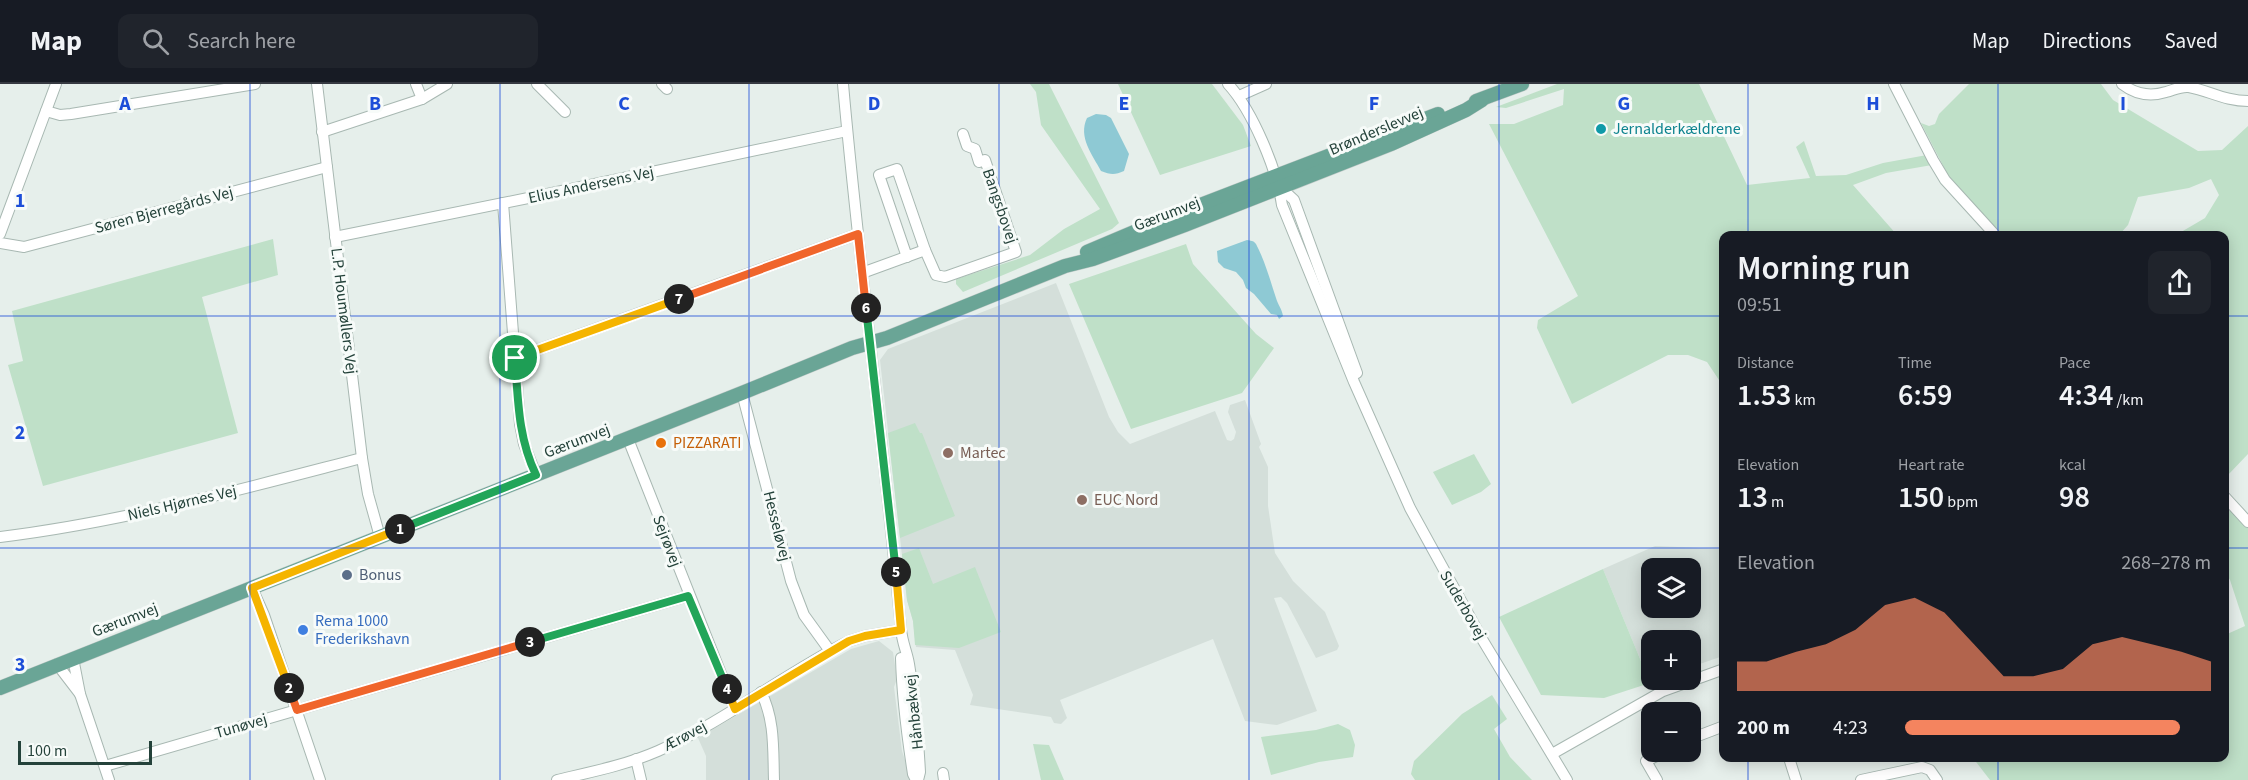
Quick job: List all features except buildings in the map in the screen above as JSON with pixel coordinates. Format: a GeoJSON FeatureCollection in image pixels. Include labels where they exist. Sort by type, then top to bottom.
{"type":"FeatureCollection","features":[{"type":"Feature","properties":{"kind":"main road","name":"Brønderslevvej"},"geometry":{"type":"LineString","coordinates":[[1277,182],[1391,144],[1466,110],[1482,100],[1522,84]]}},
{"type":"Feature","properties":{"kind":"main road","name":"Gærumvej"},"geometry":{"type":"LineString","coordinates":[[0,688],[852,348],[906,330],[1065,266],[1093,259],[1185,225],[1277,182]]}},
{"type":"Feature","properties":{"kind":"street"},"geometry":{"type":"LineString","coordinates":[[0,234],[56,84]]}},
{"type":"Feature","properties":{"kind":"street"},"geometry":{"type":"LineString","coordinates":[[46,111],[60,115],[70,114],[211,88],[255,84]]}},
{"type":"Feature","properties":{"kind":"street","name":"L.P. Houmøllers Vej"},"geometry":{"type":"LineString","coordinates":[[317,84],[362,458],[373,515],[380,537]]}},
{"type":"Feature","properties":{"kind":"street"},"geometry":{"type":"LineString","coordinates":[[416,84],[422,99]]}},
{"type":"Feature","properties":{"kind":"street"},"geometry":{"type":"LineString","coordinates":[[322,132],[422,99],[447,84]]}},
{"type":"Feature","properties":{"kind":"street"},"geometry":{"type":"LineString","coordinates":[[537,84],[565,112]]}},
{"type":"Feature","properties":{"kind":"street"},"geometry":{"type":"LineString","coordinates":[[843,84],[870,343]]}},
{"type":"Feature","properties":{"kind":"street","name":"Suderbovej"},"geometry":{"type":"LineString","coordinates":[[1228,84],[1239,96],[1252,119],[1277,182],[1282,205],[1354,382],[1410,508],[1442,570],[1567,780]]}},
{"type":"Feature","properties":{"kind":"street"},"geometry":{"type":"LineString","coordinates":[[1239,96],[1266,84]]}},
{"type":"Feature","properties":{"kind":"street"},"geometry":{"type":"LineString","coordinates":[[1894,84],[1945,180],[1991,231]]}},
{"type":"Feature","properties":{"kind":"street"},"geometry":{"type":"LineString","coordinates":[[2122,84],[2139,94],[2164,93],[2189,87],[2208,89],[2232,101],[2248,101]]}},
{"type":"Feature","properties":{"kind":"street","name":"Elius Andersens Vej"},"geometry":{"type":"LineString","coordinates":[[335,237],[847,131]]}},
{"type":"Feature","properties":{"kind":"street","name":"Bangsbovej"},"geometry":{"type":"LineString","coordinates":[[907,257],[879,175],[897,169],[936,275],[945,278],[1016,252],[985,160],[979,162],[975,150],[967,146],[963,134]]}},
{"type":"Feature","properties":{"kind":"street","name":"Søren Bjerregårds Vej"},"geometry":{"type":"LineString","coordinates":[[0,243],[24,247],[327,167]]}},
{"type":"Feature","properties":{"kind":"street"},"geometry":{"type":"LineString","coordinates":[[503,203],[520,424],[524,444],[536,475]]}},
{"type":"Feature","properties":{"kind":"street"},"geometry":{"type":"LineString","coordinates":[[515,358],[858,234]]}},
{"type":"Feature","properties":{"kind":"street"},"geometry":{"type":"LineString","coordinates":[[862,273],[925,250]]}},
{"type":"Feature","properties":{"kind":"street","name":"Hånbækvej"},"geometry":{"type":"LineString","coordinates":[[870,343],[895,553],[901,630],[917,722],[920,772],[917,780]]}},
{"type":"Feature","properties":{"kind":"street","name":"Hesseløvej"},"geometry":{"type":"LineString","coordinates":[[742,393],[791,581],[804,615],[830,651]]}},
{"type":"Feature","properties":{"kind":"street","name":"Sejrøvej"},"geometry":{"type":"LineString","coordinates":[[628,439],[688,596],[735,709]]}},
{"type":"Feature","properties":{"kind":"street","name":"Niels Hjørnes Vej"},"geometry":{"type":"LineString","coordinates":[[0,537],[142,512],[216,496],[362,458]]}},
{"type":"Feature","properties":{"kind":"street"},"geometry":{"type":"LineString","coordinates":[[2229,502],[2247,519]]}},
{"type":"Feature","properties":{"kind":"street"},"geometry":{"type":"LineString","coordinates":[[252,588],[320,780]]}},
{"type":"Feature","properties":{"kind":"street","name":"Tunøvej"},"geometry":{"type":"LineString","coordinates":[[105,766],[688,596]]}},
{"type":"Feature","properties":{"kind":"street","name":"Ærøvej"},"geometry":{"type":"LineString","coordinates":[[557,780],[636,759],[681,740],[830,651],[865,636],[901,630]]}},
{"type":"Feature","properties":{"kind":"street"},"geometry":{"type":"LineString","coordinates":[[73,658],[80,694],[109,780]]}},
{"type":"Feature","properties":{"kind":"street"},"geometry":{"type":"LineString","coordinates":[[57,664],[80,694]]}},
{"type":"Feature","properties":{"kind":"street"},"geometry":{"type":"LineString","coordinates":[[1552,754],[1663,691],[1719,671]]}},
{"type":"Feature","properties":{"kind":"street"},"geometry":{"type":"LineString","coordinates":[[761,692],[771,715],[773,728],[774,780]]}},
{"type":"Feature","properties":{"kind":"street"},"geometry":{"type":"LineString","coordinates":[[1701,735],[1719,728]]}},
{"type":"Feature","properties":{"kind":"street"},"geometry":{"type":"LineString","coordinates":[[636,759],[641,780]]}},
{"type":"Feature","properties":{"kind":"street"},"geometry":{"type":"LineString","coordinates":[[1647,762],[1657,780]]}},
{"type":"Feature","properties":{"kind":"street"},"geometry":{"type":"LineString","coordinates":[[1790,762],[1796,780]]}},
{"type":"Feature","properties":{"kind":"street"},"geometry":{"type":"LineString","coordinates":[[1861,780],[1922,766],[1930,770],[1936,780]]}},
{"type":"Feature","properties":{"kind":"shaded area","name":"EUC Nord"},"geometry":{"type":"Polygon","coordinates":[[[1056,283],[1109,417],[1118,432],[1130,444],[1215,411],[1227,440],[1231,441],[1236,432],[1228,412],[1230,405],[1245,400],[1261,444],[1259,447],[1268,467],[1268,506],[1275,553],[1293,581],[1325,612],[1339,646],[1337,650],[1316,658],[1287,603],[1281,597],[1274,598],[1317,711],[1277,725],[1245,721],[1213,639],[1060,700],[1067,718],[1061,724],[1054,723],[1051,717],[970,705],[973,695],[955,650],[916,647],[913,621],[907,600],[880,360],[888,349],[1056,283]]]}},
{"type":"Feature","properties":{"kind":"shaded area"},"geometry":{"type":"Polygon","coordinates":[[[1655,546],[1719,549],[1719,657],[1701,664],[1701,630],[1641,630],[1641,661],[1603,569],[1655,546]]]}},
{"type":"Feature","properties":{"kind":"shaded area"},"geometry":{"type":"Polygon","coordinates":[[[879,641],[893,652],[897,679],[894,687],[902,751],[909,780],[706,780],[706,756],[698,738],[851,649],[879,641]]]}},
{"type":"Feature","properties":{"kind":"green space"},"geometry":{"type":"Polygon","coordinates":[[[1030,84],[1049,84],[1119,223],[1112,229],[963,292],[956,284],[956,279],[1030,255],[1064,229],[1100,209],[1041,125],[1036,92],[1030,84]]]}},
{"type":"Feature","properties":{"kind":"green space"},"geometry":{"type":"Polygon","coordinates":[[[1118,84],[1212,84],[1243,125],[1251,146],[1160,175],[1118,84]]]}},
{"type":"Feature","properties":{"kind":"green space"},"geometry":{"type":"Polygon","coordinates":[[[1557,84],[1699,84],[1747,185],[1810,178],[1796,147],[1804,141],[1816,176],[1846,175],[1883,163],[1927,155],[1932,165],[1886,173],[1853,185],[1893,231],[1719,231],[1719,380],[1707,362],[1688,355],[1668,355],[1572,404],[1537,328],[1538,320],[1578,296],[1489,124],[1514,124],[1563,105],[1564,89],[1506,108],[1496,107],[1557,84]]]}},
{"type":"Feature","properties":{"kind":"green space"},"geometry":{"type":"Polygon","coordinates":[[[1969,84],[2101,84],[2113,100],[2198,151],[2222,150],[2248,126],[2248,454],[2229,474],[2229,231],[2183,231],[2205,218],[2219,195],[2211,179],[2189,188],[2138,197],[2128,225],[2123,231],[1997,231],[1950,179],[1921,123],[1929,126],[1935,124],[1939,114],[1969,84]]]}},
{"type":"Feature","properties":{"kind":"green space"},"geometry":{"type":"Polygon","coordinates":[[[273,239],[278,275],[202,297],[238,433],[43,486],[8,365],[23,361],[12,311],[273,239]]]}},
{"type":"Feature","properties":{"kind":"green space"},"geometry":{"type":"Polygon","coordinates":[[[1186,244],[1193,264],[1256,334],[1274,348],[1242,393],[1131,429],[1069,284],[1186,244]]]}},
{"type":"Feature","properties":{"kind":"green space"},"geometry":{"type":"Polygon","coordinates":[[[915,423],[922,433],[955,516],[900,538],[888,433],[915,423]]]}},
{"type":"Feature","properties":{"kind":"green space"},"geometry":{"type":"Polygon","coordinates":[[[1474,454],[1491,484],[1481,492],[1452,505],[1433,472],[1474,454]]]}},
{"type":"Feature","properties":{"kind":"green space"},"geometry":{"type":"Polygon","coordinates":[[[2229,511],[2232,511],[2248,527],[2248,780],[1990,780],[1976,762],[2229,762],[2229,633],[2245,626],[2230,580],[2229,511]]]}},
{"type":"Feature","properties":{"kind":"green space"},"geometry":{"type":"Polygon","coordinates":[[[919,548],[933,584],[975,567],[1001,632],[959,648],[915,645],[902,554],[919,548]]]}},
{"type":"Feature","properties":{"kind":"green space"},"geometry":{"type":"Polygon","coordinates":[[[1603,569],[1641,661],[1641,686],[1604,698],[1541,695],[1499,617],[1603,569]]]}},
{"type":"Feature","properties":{"kind":"green space"},"geometry":{"type":"Polygon","coordinates":[[[1492,695],[1507,719],[1494,729],[1510,757],[1532,780],[1415,780],[1411,774],[1414,761],[1462,714],[1492,695]]]}},
{"type":"Feature","properties":{"kind":"green space"},"geometry":{"type":"Polygon","coordinates":[[[1338,724],[1350,730],[1355,745],[1353,757],[1319,762],[1271,775],[1261,737],[1316,730],[1338,724]]]}},
{"type":"Feature","properties":{"kind":"green space"},"geometry":{"type":"Polygon","coordinates":[[[1033,744],[1049,745],[1064,780],[1041,780],[1033,744]]]}},
{"type":"Feature","properties":{"kind":"water"},"geometry":{"type":"Polygon","coordinates":[[[1096,114],[1111,118],[1129,154],[1124,171],[1113,174],[1101,171],[1090,152],[1085,139],[1085,125],[1087,118],[1096,114]]]}},
{"type":"Feature","properties":{"kind":"water"},"geometry":{"type":"Polygon","coordinates":[[[1247,240],[1255,243],[1262,257],[1283,316],[1279,319],[1277,315],[1271,314],[1246,288],[1236,272],[1224,268],[1218,262],[1217,251],[1247,240]]]}},
{"type":"Feature","properties":{"kind":"place","name":"Jernalderkældrene"},"geometry":{"type":"Point","coordinates":[1601,129]}},
{"type":"Feature","properties":{"kind":"place","name":"PIZZARATI"},"geometry":{"type":"Point","coordinates":[661,443]}},
{"type":"Feature","properties":{"kind":"place","name":"Martec"},"geometry":{"type":"Point","coordinates":[948,453]}},
{"type":"Feature","properties":{"kind":"place","name":"EUC Nord"},"geometry":{"type":"Point","coordinates":[1082,500]}},
{"type":"Feature","properties":{"kind":"place","name":"Bonus"},"geometry":{"type":"Point","coordinates":[347,575]}},
{"type":"Feature","properties":{"kind":"place","name":"Rema 1000 Frederikshavn"},"geometry":{"type":"Point","coordinates":[303,630]}},
{"type":"Feature","properties":{"kind":"route"},"geometry":{"type":"LineString","coordinates":[[858,234],[895,553],[901,630],[849,641],[735,709],[688,596],[297,710],[252,588],[536,475],[528,459],[520,424],[515,358],[858,234]]}}]}
